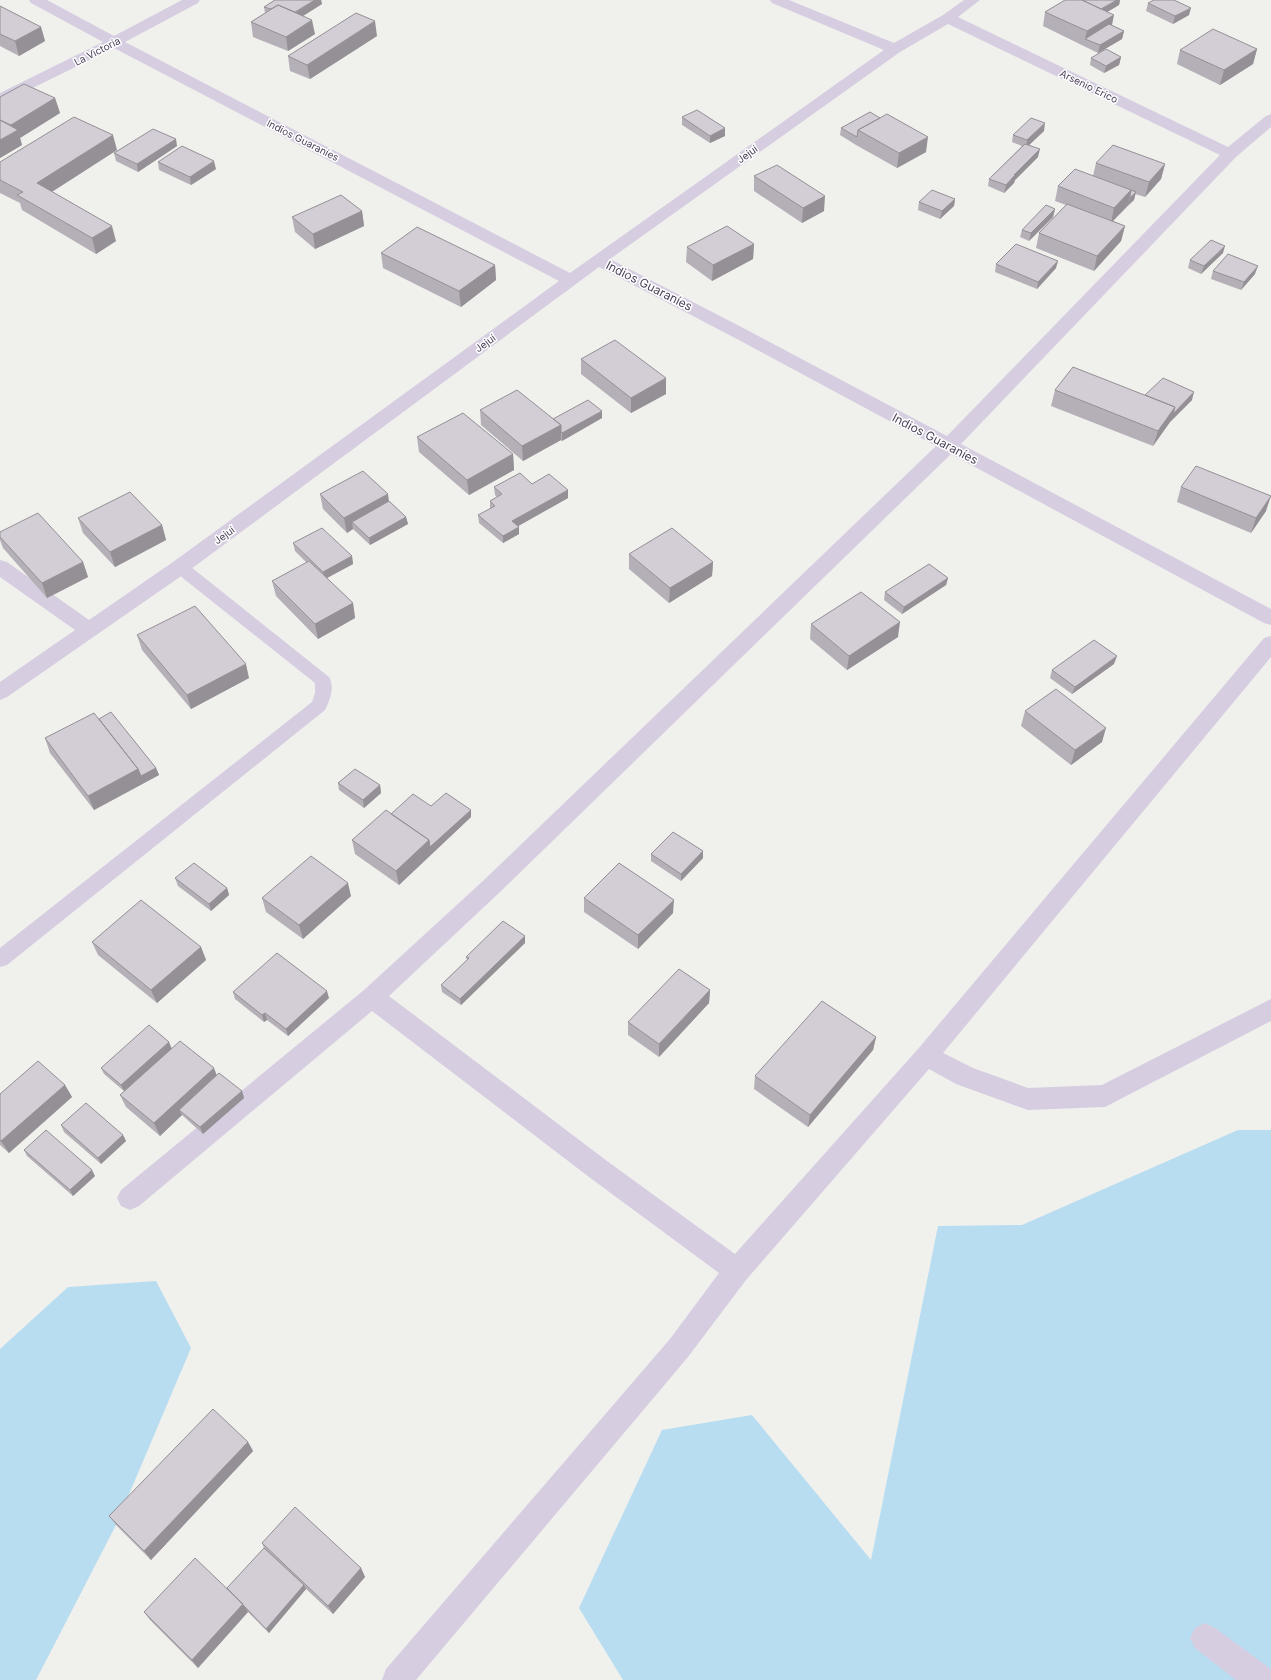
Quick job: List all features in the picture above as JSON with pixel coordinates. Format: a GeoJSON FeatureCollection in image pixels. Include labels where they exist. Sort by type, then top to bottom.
{"type":"FeatureCollection","features":[{"type":"Feature","properties":{"kind":"street","name":"Indios Guaraníes"},"geometry":{"type":"LineString","coordinates":[[36,0],[570,280]]}},
{"type":"Feature","properties":{"kind":"street","name":"La Victoria"},"geometry":{"type":"LineString","coordinates":[[0,99],[114,42],[193,0]]}},
{"type":"Feature","properties":{"kind":"street"},"geometry":{"type":"LineString","coordinates":[[777,0],[895,48]]}},
{"type":"Feature","properties":{"kind":"street","name":"Jejuí"},"geometry":{"type":"LineString","coordinates":[[0,692],[180,567],[570,280],[895,48],[948,18],[973,0]]}},
{"type":"Feature","properties":{"kind":"street","name":"Arsenio Erico"},"geometry":{"type":"LineString","coordinates":[[948,18],[1230,154]]}},
{"type":"Feature","properties":{"kind":"street"},"geometry":{"type":"LineString","coordinates":[[130,1198],[372,997],[492,886],[948,446],[1230,154],[1271,119]]}},
{"type":"Feature","properties":{"kind":"street","name":"Indios Guaraníes"},"geometry":{"type":"LineString","coordinates":[[598,260],[750,339],[1271,618]]}},
{"type":"Feature","properties":{"kind":"street"},"geometry":{"type":"LineString","coordinates":[[0,567],[89,630]]}},
{"type":"Feature","properties":{"kind":"street"},"geometry":{"type":"LineString","coordinates":[[397,1680],[679,1348],[737,1271],[926,1056],[1271,643]]}},
{"type":"Feature","properties":{"kind":"street"},"geometry":{"type":"LineString","coordinates":[[372,997],[592,1164],[737,1271]]}},
{"type":"Feature","properties":{"kind":"street"},"geometry":{"type":"LineString","coordinates":[[926,1056],[965,1076],[1028,1099],[1105,1096],[1271,1009]]}},
{"type":"Feature","properties":{"kind":"street"},"geometry":{"type":"LineString","coordinates":[[1205,1638],[1260,1680]]}},
{"type":"Feature","properties":{"kind":"lane"},"geometry":{"type":"LineString","coordinates":[[0,959],[319,705],[323,693],[323,681],[180,567]]}},
{"type":"Feature","properties":{"kind":"shaded area"},"geometry":{"type":"Polygon","coordinates":[[[1238,1130],[1271,1130],[1271,1680],[623,1680],[579,1608],[662,1430],[752,1415],[871,1560],[938,1226],[1022,1225],[1238,1130]]]}},
{"type":"Feature","properties":{"kind":"shaded area"},"geometry":{"type":"Polygon","coordinates":[[[156,1281],[191,1348],[116,1525],[36,1680],[0,1680],[0,1349],[68,1287],[156,1281]]]}},
{"type":"Feature","properties":{"kind":"building"},"geometry":{"type":"Polygon","coordinates":[[[275,0],[315,0],[295,12],[278,5],[271,9],[264,7],[275,0]]]}},
{"type":"Feature","properties":{"kind":"building"},"geometry":{"type":"Polygon","coordinates":[[[1065,0],[1082,0],[1114,15],[1087,31],[1045,12],[1065,0]]]}},
{"type":"Feature","properties":{"kind":"building"},"geometry":{"type":"Polygon","coordinates":[[[1082,0],[1117,0],[1101,9],[1082,0]]]}},
{"type":"Feature","properties":{"kind":"building"},"geometry":{"type":"Polygon","coordinates":[[[1154,0],[1174,0],[1191,8],[1175,16],[1148,3],[1154,0]]]}},
{"type":"Feature","properties":{"kind":"building"},"geometry":{"type":"Polygon","coordinates":[[[278,5],[312,20],[286,37],[251,22],[278,5]]]}},
{"type":"Feature","properties":{"kind":"building"},"geometry":{"type":"Polygon","coordinates":[[[0,6],[41,27],[15,41],[0,34],[0,6]]]}},
{"type":"Feature","properties":{"kind":"building"},"geometry":{"type":"Polygon","coordinates":[[[356,13],[375,21],[307,65],[288,56],[356,13]]]}},
{"type":"Feature","properties":{"kind":"building"},"geometry":{"type":"Polygon","coordinates":[[[1109,24],[1124,31],[1100,45],[1085,39],[1109,24]]]}},
{"type":"Feature","properties":{"kind":"building"},"geometry":{"type":"Polygon","coordinates":[[[1213,29],[1257,49],[1224,70],[1180,50],[1213,29]]]}},
{"type":"Feature","properties":{"kind":"building"},"geometry":{"type":"Polygon","coordinates":[[[1106,49],[1121,57],[1106,66],[1091,58],[1106,49]]]}},
{"type":"Feature","properties":{"kind":"building"},"geometry":{"type":"Polygon","coordinates":[[[24,84],[55,98],[11,125],[0,120],[0,97],[24,84]]]}},
{"type":"Feature","properties":{"kind":"building"},"geometry":{"type":"Polygon","coordinates":[[[697,110],[725,128],[710,136],[682,117],[697,110]]]}},
{"type":"Feature","properties":{"kind":"building"},"geometry":{"type":"Polygon","coordinates":[[[870,112],[880,118],[858,130],[857,137],[841,128],[870,112]]]}},
{"type":"Feature","properties":{"kind":"building"},"geometry":{"type":"Polygon","coordinates":[[[887,114],[928,137],[899,153],[858,130],[887,114]]]}},
{"type":"Feature","properties":{"kind":"building"},"geometry":{"type":"Polygon","coordinates":[[[74,117],[113,135],[37,183],[112,226],[92,238],[17,195],[23,192],[0,180],[0,162],[74,117]]]}},
{"type":"Feature","properties":{"kind":"building"},"geometry":{"type":"Polygon","coordinates":[[[1031,118],[1045,123],[1027,140],[1013,135],[1031,118]]]}},
{"type":"Feature","properties":{"kind":"building"},"geometry":{"type":"Polygon","coordinates":[[[0,120],[18,130],[0,140],[0,120]]]}},
{"type":"Feature","properties":{"kind":"building"},"geometry":{"type":"Polygon","coordinates":[[[153,129],[176,139],[137,164],[114,153],[153,129]]]}},
{"type":"Feature","properties":{"kind":"building"},"geometry":{"type":"Polygon","coordinates":[[[1025,144],[1040,149],[1006,185],[989,179],[1025,144]]]}},
{"type":"Feature","properties":{"kind":"building"},"geometry":{"type":"Polygon","coordinates":[[[1113,145],[1165,164],[1149,182],[1096,163],[1113,145]]]}},
{"type":"Feature","properties":{"kind":"building"},"geometry":{"type":"Polygon","coordinates":[[[182,146],[214,161],[190,177],[158,162],[182,146]]]}},
{"type":"Feature","properties":{"kind":"building"},"geometry":{"type":"Polygon","coordinates":[[[777,165],[825,196],[803,208],[754,176],[777,165]]]}},
{"type":"Feature","properties":{"kind":"building"},"geometry":{"type":"Polygon","coordinates":[[[1075,169],[1131,190],[1114,208],[1058,186],[1075,169]]]}},
{"type":"Feature","properties":{"kind":"building"},"geometry":{"type":"Polygon","coordinates":[[[932,190],[955,199],[942,211],[919,202],[932,190]]]}},
{"type":"Feature","properties":{"kind":"building"},"geometry":{"type":"Polygon","coordinates":[[[1131,190],[1136,192],[1130,198],[1130,197],[1131,190]]]}},
{"type":"Feature","properties":{"kind":"building"},"geometry":{"type":"Polygon","coordinates":[[[341,195],[362,211],[313,234],[292,217],[341,195]]]}},
{"type":"Feature","properties":{"kind":"building"},"geometry":{"type":"Polygon","coordinates":[[[1067,204],[1125,226],[1097,256],[1039,233],[1067,204]]]}},
{"type":"Feature","properties":{"kind":"building"},"geometry":{"type":"Polygon","coordinates":[[[1046,205],[1055,209],[1031,233],[1022,230],[1046,205]]]}},
{"type":"Feature","properties":{"kind":"building"},"geometry":{"type":"Polygon","coordinates":[[[727,226],[754,244],[713,265],[687,247],[727,226]]]}},
{"type":"Feature","properties":{"kind":"building"},"geometry":{"type":"Polygon","coordinates":[[[417,227],[495,265],[459,291],[381,253],[417,227]]]}},
{"type":"Feature","properties":{"kind":"building"},"geometry":{"type":"Polygon","coordinates":[[[1211,240],[1225,246],[1204,266],[1190,260],[1211,240]]]}},
{"type":"Feature","properties":{"kind":"building"},"geometry":{"type":"Polygon","coordinates":[[[1016,244],[1058,261],[1038,282],[996,264],[1016,244]]]}},
{"type":"Feature","properties":{"kind":"building"},"geometry":{"type":"Polygon","coordinates":[[[1228,254],[1258,266],[1244,282],[1213,271],[1228,254]]]}},
{"type":"Feature","properties":{"kind":"building"},"geometry":{"type":"Polygon","coordinates":[[[615,340],[666,378],[631,398],[581,359],[615,340]]]}},
{"type":"Feature","properties":{"kind":"building"},"geometry":{"type":"Polygon","coordinates":[[[1073,367],[1175,407],[1158,431],[1055,390],[1073,367]]]}},
{"type":"Feature","properties":{"kind":"building"},"geometry":{"type":"Polygon","coordinates":[[[1163,378],[1194,392],[1173,414],[1175,407],[1145,395],[1163,378]]]}},
{"type":"Feature","properties":{"kind":"building"},"geometry":{"type":"Polygon","coordinates":[[[517,390],[561,425],[522,446],[480,410],[517,390]]]}},
{"type":"Feature","properties":{"kind":"building"},"geometry":{"type":"Polygon","coordinates":[[[588,400],[602,411],[562,433],[561,425],[553,419],[588,400]]]}},
{"type":"Feature","properties":{"kind":"building"},"geometry":{"type":"Polygon","coordinates":[[[463,413],[513,454],[467,480],[417,437],[463,413]]]}},
{"type":"Feature","properties":{"kind":"building"},"geometry":{"type":"Polygon","coordinates":[[[1196,466],[1271,496],[1256,518],[1181,487],[1196,466]]]}},
{"type":"Feature","properties":{"kind":"building"},"geometry":{"type":"Polygon","coordinates":[[[363,471],[388,494],[344,518],[320,494],[363,471]]]}},
{"type":"Feature","properties":{"kind":"building"},"geometry":{"type":"Polygon","coordinates":[[[520,473],[532,484],[549,474],[568,490],[512,521],[519,527],[503,536],[478,515],[495,506],[490,501],[502,494],[494,487],[520,473]]]}},
{"type":"Feature","properties":{"kind":"building"},"geometry":{"type":"Polygon","coordinates":[[[130,492],[162,525],[110,552],[78,518],[130,492]]]}},
{"type":"Feature","properties":{"kind":"building"},"geometry":{"type":"Polygon","coordinates":[[[389,501],[406,517],[369,538],[352,522],[389,501]]]}},
{"type":"Feature","properties":{"kind":"building"},"geometry":{"type":"Polygon","coordinates":[[[38,513],[83,562],[42,583],[0,537],[0,532],[38,513]]]}},
{"type":"Feature","properties":{"kind":"building"},"geometry":{"type":"Polygon","coordinates":[[[322,528],[352,556],[323,572],[293,543],[322,528]]]}},
{"type":"Feature","properties":{"kind":"building"},"geometry":{"type":"Polygon","coordinates":[[[672,528],[713,562],[670,588],[629,554],[672,528]]]}},
{"type":"Feature","properties":{"kind":"building"},"geometry":{"type":"Polygon","coordinates":[[[309,561],[353,603],[315,624],[272,581],[309,561]]]}},
{"type":"Feature","properties":{"kind":"building"},"geometry":{"type":"Polygon","coordinates":[[[929,564],[948,578],[904,607],[885,592],[929,564]]]}},
{"type":"Feature","properties":{"kind":"building"},"geometry":{"type":"Polygon","coordinates":[[[861,592],[900,622],[849,656],[811,624],[861,592]]]}},
{"type":"Feature","properties":{"kind":"building"},"geometry":{"type":"Polygon","coordinates":[[[195,606],[246,664],[187,695],[137,635],[195,606]]]}},
{"type":"Feature","properties":{"kind":"building"},"geometry":{"type":"Polygon","coordinates":[[[1094,640],[1117,656],[1075,687],[1052,670],[1094,640]]]}},
{"type":"Feature","properties":{"kind":"building"},"geometry":{"type":"Polygon","coordinates":[[[1056,689],[1106,728],[1075,750],[1025,711],[1056,689]]]}},
{"type":"Feature","properties":{"kind":"building"},"geometry":{"type":"Polygon","coordinates":[[[111,712],[156,768],[141,776],[138,769],[99,719],[111,712]]]}},
{"type":"Feature","properties":{"kind":"building"},"geometry":{"type":"Polygon","coordinates":[[[94,713],[138,769],[88,796],[45,738],[94,713]]]}},
{"type":"Feature","properties":{"kind":"building"},"geometry":{"type":"Polygon","coordinates":[[[355,769],[380,785],[363,800],[338,783],[355,769]]]}},
{"type":"Feature","properties":{"kind":"building"},"geometry":{"type":"Polygon","coordinates":[[[446,793],[471,810],[430,847],[429,840],[391,814],[413,794],[431,806],[446,793]]]}},
{"type":"Feature","properties":{"kind":"building"},"geometry":{"type":"Polygon","coordinates":[[[386,810],[429,840],[396,871],[352,840],[386,810]]]}},
{"type":"Feature","properties":{"kind":"building"},"geometry":{"type":"Polygon","coordinates":[[[673,832],[703,851],[681,874],[651,854],[673,832]]]}},
{"type":"Feature","properties":{"kind":"building"},"geometry":{"type":"Polygon","coordinates":[[[311,856],[348,883],[299,925],[262,898],[311,856]]]}},
{"type":"Feature","properties":{"kind":"building"},"geometry":{"type":"Polygon","coordinates":[[[194,863],[227,888],[209,904],[175,878],[194,863]]]}},
{"type":"Feature","properties":{"kind":"building"},"geometry":{"type":"Polygon","coordinates":[[[619,863],[674,900],[638,935],[584,898],[619,863]]]}},
{"type":"Feature","properties":{"kind":"building"},"geometry":{"type":"Polygon","coordinates":[[[141,900],[201,947],[151,990],[92,942],[141,900]]]}},
{"type":"Feature","properties":{"kind":"building"},"geometry":{"type":"Polygon","coordinates":[[[503,921],[525,936],[460,999],[441,985],[469,958],[466,957],[503,921]]]}},
{"type":"Feature","properties":{"kind":"building"},"geometry":{"type":"Polygon","coordinates":[[[277,953],[327,991],[286,1029],[265,1013],[262,1015],[233,992],[277,953]]]}},
{"type":"Feature","properties":{"kind":"building"},"geometry":{"type":"Polygon","coordinates":[[[679,969],[710,990],[659,1044],[628,1022],[679,969]]]}},
{"type":"Feature","properties":{"kind":"building"},"geometry":{"type":"Polygon","coordinates":[[[822,1001],[876,1037],[810,1115],[755,1076],[822,1001]]]}},
{"type":"Feature","properties":{"kind":"building"},"geometry":{"type":"Polygon","coordinates":[[[149,1025],[169,1042],[121,1085],[101,1068],[149,1025]]]}},
{"type":"Feature","properties":{"kind":"building"},"geometry":{"type":"Polygon","coordinates":[[[180,1041],[214,1068],[154,1123],[120,1095],[180,1041]]]}},
{"type":"Feature","properties":{"kind":"building"},"geometry":{"type":"Polygon","coordinates":[[[38,1061],[65,1085],[1,1141],[0,1094],[38,1061]]]}},
{"type":"Feature","properties":{"kind":"building"},"geometry":{"type":"Polygon","coordinates":[[[219,1073],[242,1091],[200,1127],[179,1110],[219,1073]]]}},
{"type":"Feature","properties":{"kind":"building"},"geometry":{"type":"Polygon","coordinates":[[[86,1103],[123,1135],[98,1158],[61,1125],[86,1103]]]}},
{"type":"Feature","properties":{"kind":"building"},"geometry":{"type":"Polygon","coordinates":[[[46,1130],[92,1170],[70,1190],[24,1150],[46,1130]]]}},
{"type":"Feature","properties":{"kind":"building"},"geometry":{"type":"Polygon","coordinates":[[[213,1409],[248,1442],[144,1551],[109,1516],[213,1409]]]}},
{"type":"Feature","properties":{"kind":"building"},"geometry":{"type":"Polygon","coordinates":[[[295,1507],[361,1568],[328,1606],[262,1543],[295,1507]]]}},
{"type":"Feature","properties":{"kind":"building"},"geometry":{"type":"Polygon","coordinates":[[[264,1548],[304,1585],[266,1629],[227,1588],[264,1548]]]}},
{"type":"Feature","properties":{"kind":"building"},"geometry":{"type":"Polygon","coordinates":[[[195,1558],[243,1604],[192,1660],[144,1612],[195,1558]]]}}]}
